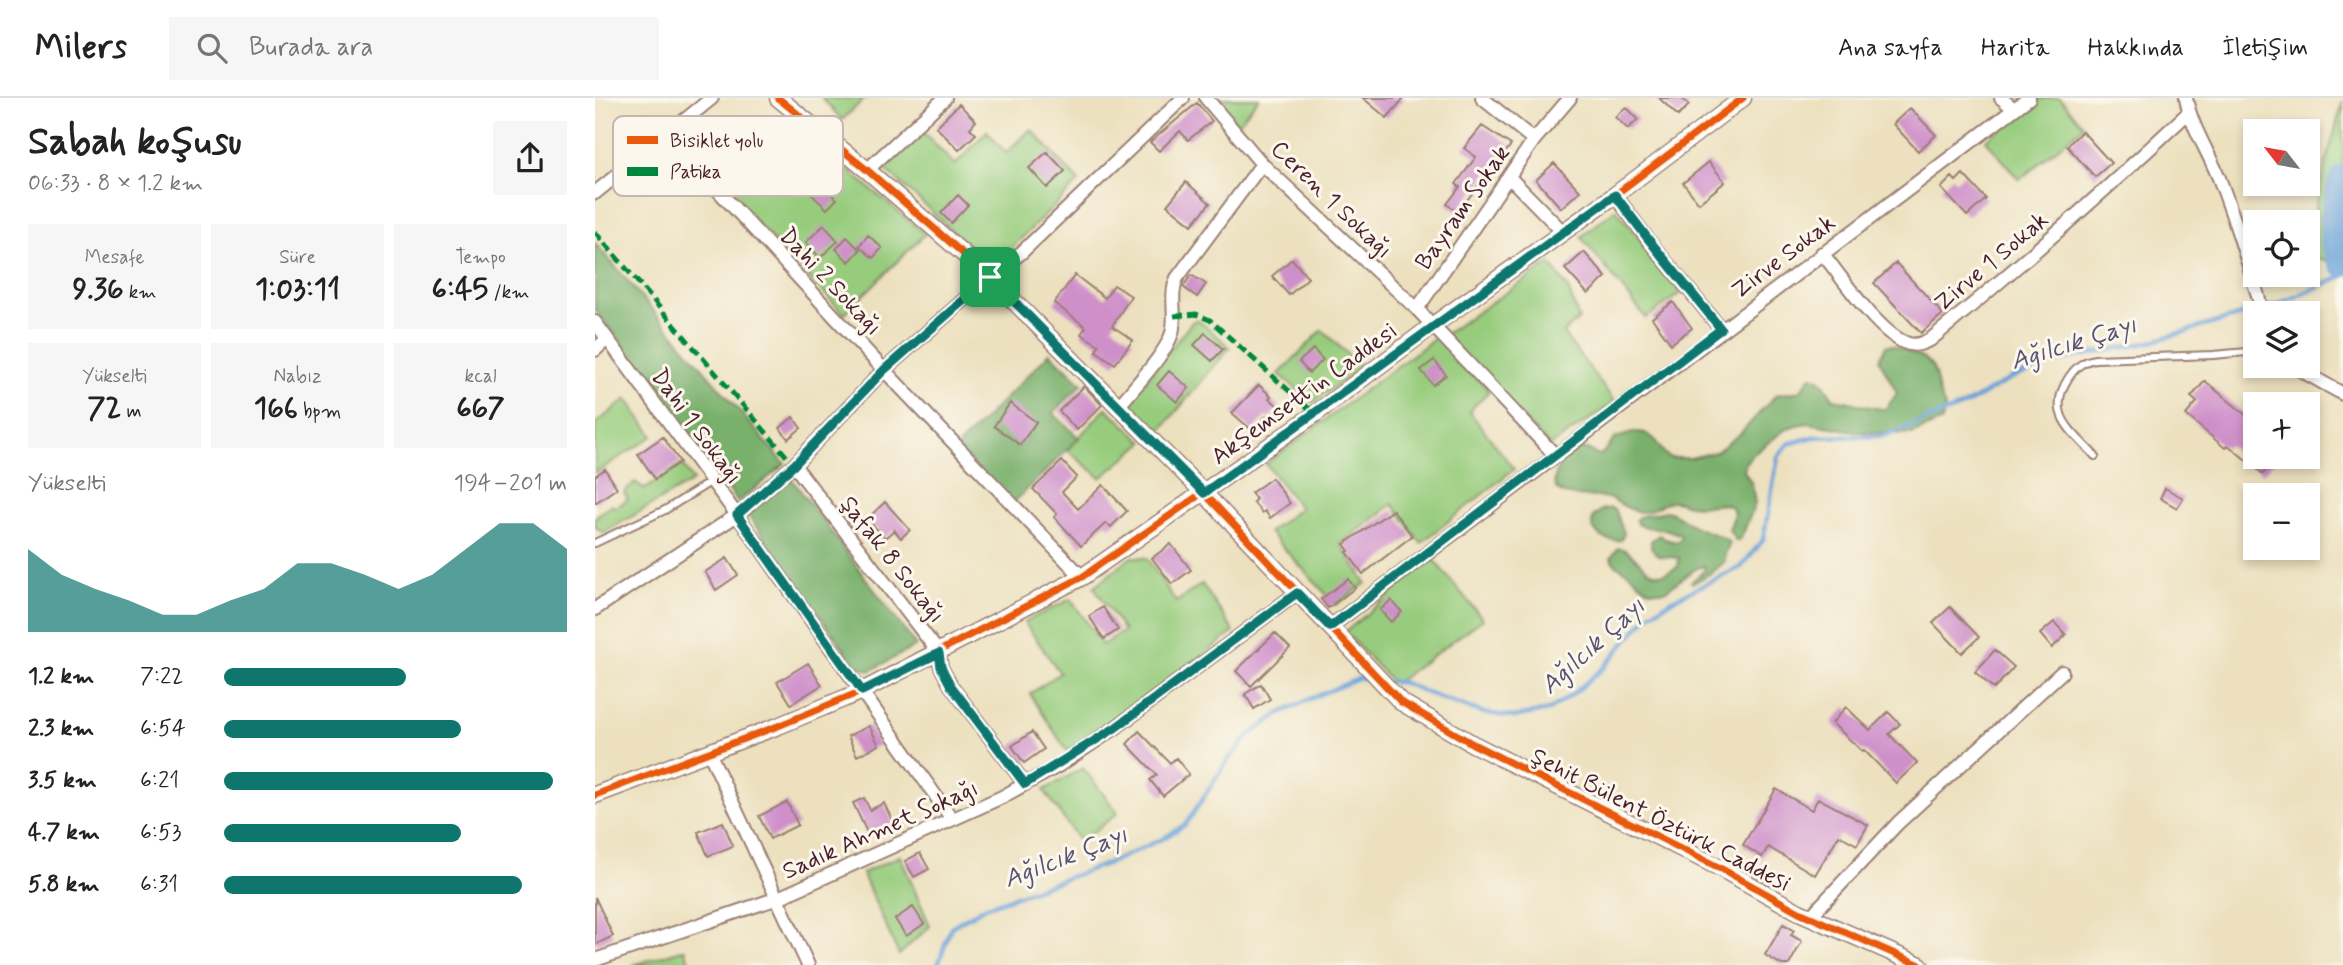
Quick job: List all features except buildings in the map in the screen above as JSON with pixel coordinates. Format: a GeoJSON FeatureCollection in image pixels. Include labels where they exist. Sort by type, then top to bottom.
{"type":"FeatureCollection","features":[{"type":"Feature","properties":{"kind":"street"},"geometry":{"type":"LineString","coordinates":[[689,116],[712,98]]}},
{"type":"Feature","properties":{"kind":"street"},"geometry":{"type":"LineString","coordinates":[[778,98],[800,116]]}},
{"type":"Feature","properties":{"kind":"street"},"geometry":{"type":"LineString","coordinates":[[867,170],[945,98]]}},
{"type":"Feature","properties":{"kind":"street"},"geometry":{"type":"LineString","coordinates":[[595,609],[737,515],[794,465],[884,370],[1021,253],[1183,98]]}},
{"type":"Feature","properties":{"kind":"street","name":"Ceren 1 Sokağı"},"geometry":{"type":"LineString","coordinates":[[1206,98],[1262,164],[1417,309],[1555,455]]}},
{"type":"Feature","properties":{"kind":"street"},"geometry":{"type":"LineString","coordinates":[[1482,98],[1534,140]]}},
{"type":"Feature","properties":{"kind":"street","name":"Bayram Sokak"},"geometry":{"type":"LineString","coordinates":[[1417,309],[1534,140],[1570,98]]}},
{"type":"Feature","properties":{"kind":"street","name":"Akşemsettin Caddesi"},"geometry":{"type":"LineString","coordinates":[[595,795],[862,691],[1082,577],[1315,414],[1743,98]]}},
{"type":"Feature","properties":{"kind":"street"},"geometry":{"type":"LineString","coordinates":[[2001,98],[2014,109]]}},
{"type":"Feature","properties":{"kind":"street","name":"Zirve Sokak"},"geometry":{"type":"LineString","coordinates":[[1330,627],[2029,98]]}},
{"type":"Feature","properties":{"kind":"street"},"geometry":{"type":"LineString","coordinates":[[2186,98],[2189,112],[2223,190],[2259,301]]}},
{"type":"Feature","properties":{"kind":"street","name":"Zirve 1 Sokak"},"geometry":{"type":"LineString","coordinates":[[1822,253],[1889,333],[1910,344],[1919,345],[1930,340],[2004,279],[2189,112]]}},
{"type":"Feature","properties":{"kind":"street"},"geometry":{"type":"LineString","coordinates":[[843,151],[990,277],[1119,405],[1330,627]]}},
{"type":"Feature","properties":{"kind":"street"},"geometry":{"type":"LineString","coordinates":[[1119,405],[1167,344],[1174,324],[1173,286],[1177,278],[1262,164]]}},
{"type":"Feature","properties":{"kind":"street"},"geometry":{"type":"LineString","coordinates":[[598,186],[613,175]]}},
{"type":"Feature","properties":{"kind":"street"},"geometry":{"type":"LineString","coordinates":[[1509,177],[1563,232]]}},
{"type":"Feature","properties":{"kind":"street"},"geometry":{"type":"LineString","coordinates":[[1615,195],[1721,329]]}},
{"type":"Feature","properties":{"kind":"street","name":"Dahi 2 Sokağı"},"geometry":{"type":"LineString","coordinates":[[723,196],[884,370],[1082,577]]}},
{"type":"Feature","properties":{"kind":"street","name":"Dahi 1 Sokağı"},"geometry":{"type":"LineString","coordinates":[[595,323],[737,515],[952,820]]}},
{"type":"Feature","properties":{"kind":"street"},"geometry":{"type":"LineString","coordinates":[[595,350],[607,339]]}},
{"type":"Feature","properties":{"kind":"street"},"geometry":{"type":"LineString","coordinates":[[2314,378],[2343,394]]}},
{"type":"Feature","properties":{"kind":"street","name":"Şafak 8 Sokağı"},"geometry":{"type":"LineString","coordinates":[[794,465],[939,653],[941,667],[951,686],[1025,784]]}},
{"type":"Feature","properties":{"kind":"street","name":"Sadık Ahmet Sokağı"},"geometry":{"type":"LineString","coordinates":[[595,960],[778,898],[1025,784],[1115,728],[1297,593]]}},
{"type":"Feature","properties":{"kind":"street","name":"Şehit Bülent Öztürk Caddesi"},"geometry":{"type":"LineString","coordinates":[[1330,627],[1392,694],[1423,717],[1810,916],[1920,965]]}},
{"type":"Feature","properties":{"kind":"street"},"geometry":{"type":"LineString","coordinates":[[1810,916],[1898,823],[2062,672]]}},
{"type":"Feature","properties":{"kind":"street"},"geometry":{"type":"LineString","coordinates":[[709,752],[807,965]]}},
{"type":"Feature","properties":{"kind":"lane"},"geometry":{"type":"LineString","coordinates":[[2095,456],[2061,420],[2059,411],[2060,393],[2079,365],[2095,359],[2243,352]]}},
{"type":"Feature","properties":{"kind":"lane"},"geometry":{"type":"LineString","coordinates":[[595,543],[665,510],[712,481]]}},
{"type":"Feature","properties":{"kind":"green space"},"geometry":{"type":"Polygon","coordinates":[[[822,98],[865,98],[843,119],[843,116],[838,116],[822,98]]]}},
{"type":"Feature","properties":{"kind":"green space"},"geometry":{"type":"Polygon","coordinates":[[[1213,98],[1259,98],[1238,124],[1213,98]]]}},
{"type":"Feature","properties":{"kind":"green space"},"geometry":{"type":"Polygon","coordinates":[[[2042,98],[2060,98],[2084,126],[2019,180],[1986,140],[2042,98]]]}},
{"type":"Feature","properties":{"kind":"green space"},"geometry":{"type":"Polygon","coordinates":[[[2343,101],[2343,262],[2320,260],[2320,210],[2315,210],[2318,196],[2321,196],[2321,182],[2343,101]]]}},
{"type":"Feature","properties":{"kind":"green space"},"geometry":{"type":"Polygon","coordinates":[[[1031,129],[1079,182],[992,267],[882,166],[922,131],[955,165],[987,131],[1006,153],[1031,129]]]}},
{"type":"Feature","properties":{"kind":"green space"},"geometry":{"type":"Polygon","coordinates":[[[843,166],[925,234],[844,314],[731,196],[843,196],[843,166]]]}},
{"type":"Feature","properties":{"kind":"green space"},"geometry":{"type":"Polygon","coordinates":[[[1616,209],[1681,293],[1646,318],[1581,237],[1616,209]]]}},
{"type":"Feature","properties":{"kind":"green space"},"geometry":{"type":"Polygon","coordinates":[[[595,243],[785,464],[738,502],[595,309],[595,243]]]}},
{"type":"Feature","properties":{"kind":"green space"},"geometry":{"type":"Polygon","coordinates":[[[1550,263],[1568,288],[1579,319],[1563,333],[1615,402],[1550,446],[1444,335],[1550,263]]]}},
{"type":"Feature","properties":{"kind":"green space"},"geometry":{"type":"Polygon","coordinates":[[[1197,319],[1230,347],[1156,436],[1130,409],[1129,401],[1197,319]]]}},
{"type":"Feature","properties":{"kind":"green space"},"geometry":{"type":"Polygon","coordinates":[[[1322,330],[1361,367],[1313,403],[1279,374],[1322,330]]]}},
{"type":"Feature","properties":{"kind":"green space"},"geometry":{"type":"Polygon","coordinates":[[[1438,336],[1489,391],[1469,411],[1514,469],[1421,543],[1393,504],[1340,544],[1366,583],[1336,605],[1269,532],[1300,508],[1266,464],[1438,336]]]}},
{"type":"Feature","properties":{"kind":"green space"},"geometry":{"type":"Polygon","coordinates":[[[1891,345],[1929,363],[1936,376],[1945,407],[1942,421],[1912,434],[1859,432],[1808,423],[1786,429],[1746,462],[1744,471],[1752,484],[1755,504],[1741,538],[1736,541],[1729,530],[1734,516],[1733,509],[1726,504],[1694,506],[1673,501],[1647,512],[1638,512],[1608,498],[1564,494],[1557,490],[1554,483],[1559,467],[1573,452],[1584,449],[1601,455],[1616,438],[1636,432],[1653,438],[1670,458],[1690,458],[1716,452],[1741,433],[1776,395],[1800,391],[1811,376],[1822,382],[1834,399],[1886,409],[1897,393],[1879,359],[1886,346],[1891,345]]]}},
{"type":"Feature","properties":{"kind":"green space"},"geometry":{"type":"Polygon","coordinates":[[[1050,353],[1082,384],[1053,413],[1079,438],[1011,505],[957,447],[1050,353]]]}},
{"type":"Feature","properties":{"kind":"green space"},"geometry":{"type":"Polygon","coordinates":[[[627,399],[653,436],[595,473],[595,424],[627,399]]]}},
{"type":"Feature","properties":{"kind":"green space"},"geometry":{"type":"Polygon","coordinates":[[[1106,408],[1144,442],[1101,478],[1067,450],[1106,408]]]}},
{"type":"Feature","properties":{"kind":"green space"},"geometry":{"type":"Polygon","coordinates":[[[682,464],[693,481],[603,533],[595,526],[595,517],[612,505],[615,508],[628,499],[624,492],[635,482],[645,489],[682,464]]]}},
{"type":"Feature","properties":{"kind":"green space"},"geometry":{"type":"Polygon","coordinates":[[[791,478],[916,646],[870,671],[851,659],[747,514],[791,478]]]}},
{"type":"Feature","properties":{"kind":"green space"},"geometry":{"type":"Polygon","coordinates":[[[1611,508],[1616,511],[1624,534],[1621,540],[1604,538],[1592,526],[1593,517],[1602,510],[1611,508]]]}},
{"type":"Feature","properties":{"kind":"green space"},"geometry":{"type":"Polygon","coordinates":[[[1666,511],[1730,543],[1725,561],[1714,571],[1694,583],[1691,582],[1705,570],[1704,566],[1697,568],[1665,591],[1652,590],[1644,587],[1611,558],[1618,548],[1630,553],[1644,567],[1655,573],[1664,574],[1678,567],[1679,558],[1658,556],[1651,547],[1651,541],[1659,535],[1676,542],[1681,536],[1671,531],[1643,526],[1636,520],[1666,511]]]}},
{"type":"Feature","properties":{"kind":"green space"},"geometry":{"type":"Polygon","coordinates":[[[1131,557],[1147,558],[1176,602],[1202,584],[1234,632],[1067,751],[1030,694],[1060,673],[1024,622],[1071,599],[1102,645],[1124,631],[1094,587],[1131,557]]]}},
{"type":"Feature","properties":{"kind":"green space"},"geometry":{"type":"Polygon","coordinates":[[[1433,559],[1483,619],[1394,684],[1345,632],[1433,559]]]}},
{"type":"Feature","properties":{"kind":"green space"},"geometry":{"type":"Polygon","coordinates":[[[1083,768],[1118,813],[1080,842],[1044,790],[1083,768]]]}},
{"type":"Feature","properties":{"kind":"green space"},"geometry":{"type":"Polygon","coordinates":[[[900,856],[930,926],[899,955],[862,873],[900,856]]]}},
{"type":"Feature","properties":{"kind":"green space"},"geometry":{"type":"Polygon","coordinates":[[[685,949],[690,965],[633,965],[685,949]]]}},
{"type":"Feature","properties":{"kind":"waterway"},"geometry":{"type":"LineString","coordinates":[[2343,179],[2334,221],[2335,242],[2343,263]]}},
{"type":"Feature","properties":{"kind":"waterway","name":"Ağılcık Çayı"},"geometry":{"type":"LineString","coordinates":[[1389,681],[1404,683],[1484,713],[1514,717],[1549,710],[1573,694],[1603,668],[1649,615],[1672,600],[1741,567],[1763,540],[1778,457],[1788,444],[1813,437],[1883,436],[1963,406],[2014,377],[2069,358],[2150,342],[2278,304],[2343,276]]}},
{"type":"Feature","properties":{"kind":"waterway","name":"Ağılcık Çayı"},"geometry":{"type":"LineString","coordinates":[[938,965],[951,927],[985,907],[1112,862],[1164,838],[1186,824],[1228,760],[1251,734],[1279,714],[1314,697],[1360,678],[1373,680]]}},
{"type":"Feature","properties":{"kind":"marked path"},"geometry":{"type":"LineString","coordinates":[[595,232],[794,465]]}},
{"type":"Feature","properties":{"kind":"marked path"},"geometry":{"type":"LineString","coordinates":[[1174,316],[1196,314],[1210,320],[1315,414]]}},
{"type":"Feature","properties":{"kind":"cycle path"},"geometry":{"type":"LineString","coordinates":[[778,98],[800,116]]}},
{"type":"Feature","properties":{"kind":"cycle path"},"geometry":{"type":"LineString","coordinates":[[595,795],[778,726],[862,691],[1082,577],[1315,414],[1743,98]]}},
{"type":"Feature","properties":{"kind":"cycle path"},"geometry":{"type":"LineString","coordinates":[[843,151],[990,277],[1204,493],[1401,702],[1473,744],[1720,868],[1799,912],[1920,965]]}},
{"type":"Feature","properties":{"kind":"route"},"geometry":{"type":"LineString","coordinates":[[1615,195],[1721,329],[1330,627],[1297,593],[1115,728],[1058,766],[1025,784],[951,686],[941,667],[939,653],[862,691],[737,515],[794,465],[884,370],[990,277],[1204,493],[1615,195]]}}]}
